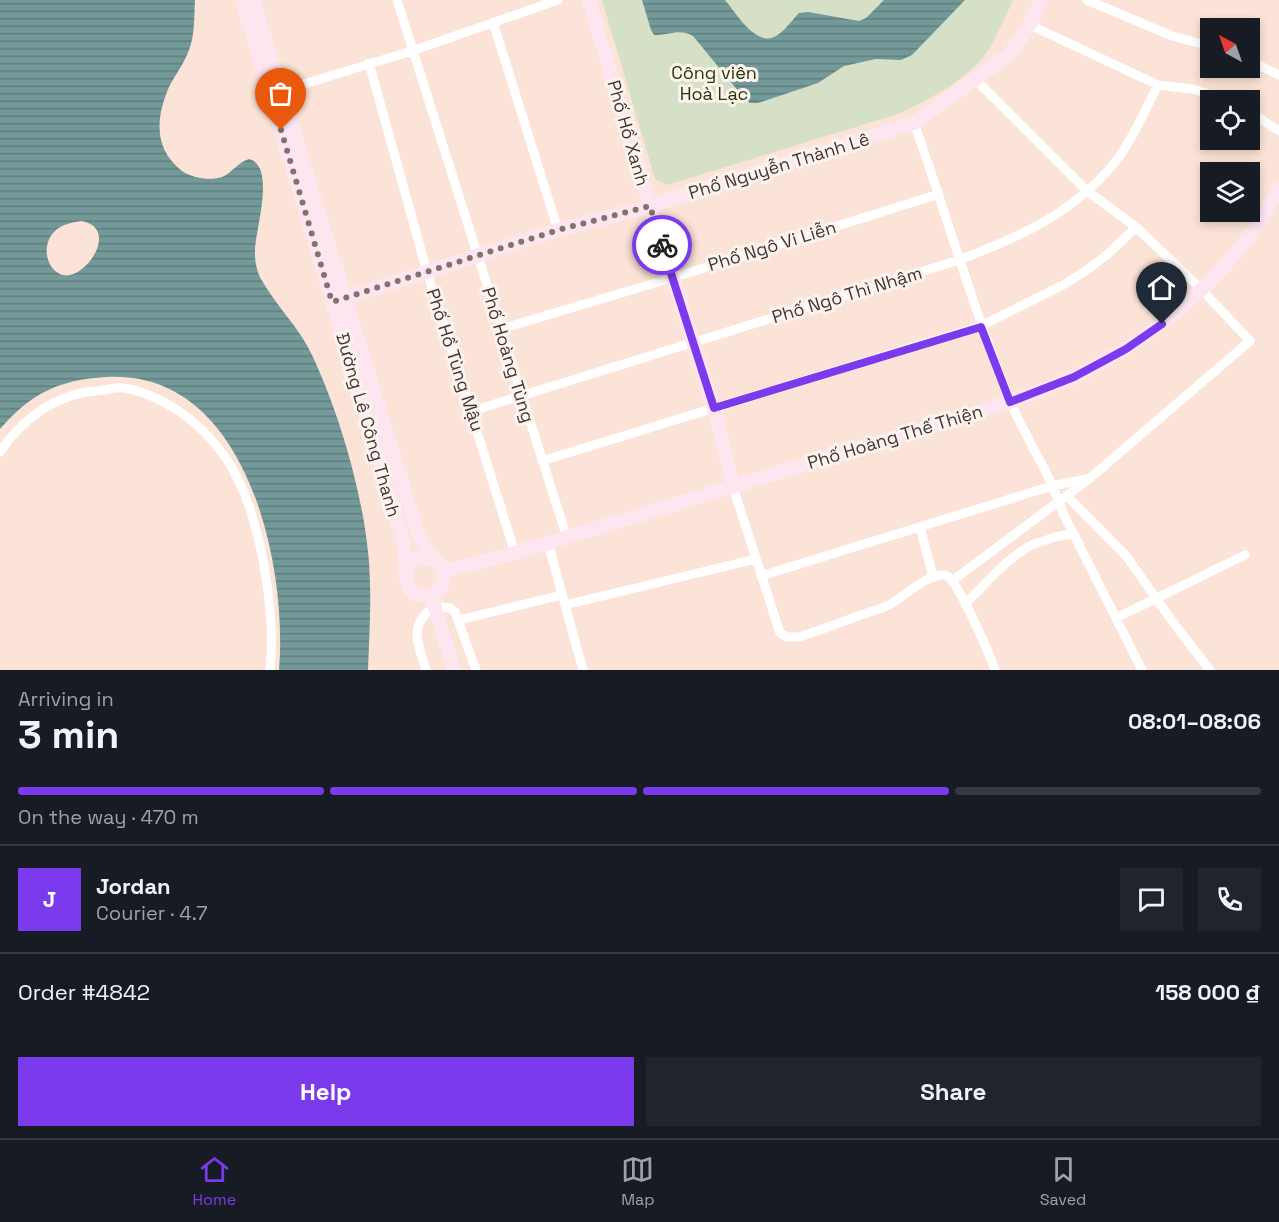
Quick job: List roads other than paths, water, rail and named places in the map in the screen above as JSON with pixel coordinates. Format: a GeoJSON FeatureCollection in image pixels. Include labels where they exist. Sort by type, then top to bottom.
{"type":"FeatureCollection","features":[{"type":"Feature","properties":{"kind":"street","name":"Đường Lê Công Thanh"},"geometry":{"type":"LineString","coordinates":[[242,0],[418,534],[439,566]]}},
{"type":"Feature","properties":{"kind":"street","name":"Đường Lê Công Thanh"},"geometry":{"type":"LineString","coordinates":[[253,0],[281,91],[339,300],[404,546],[406,576]]}},
{"type":"Feature","properties":{"kind":"street","name":"Phố Hoàng Tùng"},"geometry":{"type":"LineString","coordinates":[[397,0],[567,538]]}},
{"type":"Feature","properties":{"kind":"street"},"geometry":{"type":"LineString","coordinates":[[281,91],[412,51],[558,0]]}},
{"type":"Feature","properties":{"kind":"street","name":"Phố Hồ Xanh"},"geometry":{"type":"LineString","coordinates":[[589,0],[672,278],[714,408],[733,487],[780,633],[787,637],[799,637],[892,604],[933,577]]}},
{"type":"Feature","properties":{"kind":"street","name":"Phố Nguyễn Thành Lê"},"geometry":{"type":"LineString","coordinates":[[339,300],[558,230],[650,206],[914,123],[1010,54],[1030,25],[1041,0]]}},
{"type":"Feature","properties":{"kind":"street"},"geometry":{"type":"LineString","coordinates":[[1087,0],[1172,36],[1200,43]]}},
{"type":"Feature","properties":{"kind":"street"},"geometry":{"type":"LineString","coordinates":[[494,21],[558,230]]}},
{"type":"Feature","properties":{"kind":"street"},"geometry":{"type":"LineString","coordinates":[[1030,25],[1158,85],[1200,91]]}},
{"type":"Feature","properties":{"kind":"street","name":"Phố Hồ Tùng Mậu"},"geometry":{"type":"LineString","coordinates":[[369,63],[428,272],[515,553]]}},
{"type":"Feature","properties":{"kind":"street"},"geometry":{"type":"LineString","coordinates":[[1260,66],[1279,75]]}},
{"type":"Feature","properties":{"kind":"street"},"geometry":{"type":"LineString","coordinates":[[952,581],[1089,479],[1250,341],[1202,290],[1136,227],[1087,191],[976,80]]}},
{"type":"Feature","properties":{"kind":"street","name":"Phố Ngô Thì Nhậm"},"geometry":{"type":"LineString","coordinates":[[472,411],[520,394],[959,260],[1035,228],[1065,209],[1087,191],[1117,160],[1158,85]]}},
{"type":"Feature","properties":{"kind":"street"},"geometry":{"type":"LineString","coordinates":[[1260,119],[1279,131]]}},
{"type":"Feature","properties":{"kind":"street"},"geometry":{"type":"LineString","coordinates":[[914,123],[981,327],[1010,402],[1052,486],[1063,499],[1127,557],[1210,670]]}},
{"type":"Feature","properties":{"kind":"street","name":"Phố Hoàng Thế Thiện"},"geometry":{"type":"LineString","coordinates":[[439,566],[515,553],[567,538],[1010,402],[1074,377],[1126,349],[1162,324],[1202,290],[1239,248],[1270,206],[1279,188]]}},
{"type":"Feature","properties":{"kind":"street","name":"Phố Ngô Vi Liễn"},"geometry":{"type":"LineString","coordinates":[[501,329],[939,194]]}},
{"type":"Feature","properties":{"kind":"street"},"geometry":{"type":"LineString","coordinates":[[542,461],[981,327],[1063,285],[1087,270],[1136,227]]}},
{"type":"Feature","properties":{"kind":"street"},"geometry":{"type":"LineString","coordinates":[[0,452],[27,418],[81,392],[121,388],[132,390],[162,401],[187,416],[203,430],[232,468],[256,531],[270,607],[270,670]]}},
{"type":"Feature","properties":{"kind":"street"},"geometry":{"type":"LineString","coordinates":[[762,576],[1052,486],[1089,479]]}},
{"type":"Feature","properties":{"kind":"street"},"geometry":{"type":"LineString","coordinates":[[1063,499],[1075,535],[1142,670]]}},
{"type":"Feature","properties":{"kind":"street"},"geometry":{"type":"LineString","coordinates":[[920,527],[933,577],[948,577],[952,581],[965,604],[993,669]]}},
{"type":"Feature","properties":{"kind":"street"},"geometry":{"type":"LineString","coordinates":[[965,604],[1023,550],[1035,543],[1059,536],[1075,535]]}},
{"type":"Feature","properties":{"kind":"street"},"geometry":{"type":"LineString","coordinates":[[548,543],[583,670]]}},
{"type":"Feature","properties":{"kind":"street"},"geometry":{"type":"LineString","coordinates":[[1116,618],[1245,555]]}},
{"type":"Feature","properties":{"kind":"street"},"geometry":{"type":"LineString","coordinates":[[426,670],[416,638],[417,625],[426,613],[433,600],[440,588],[443,582],[439,566],[422,558],[416,560],[407,569],[407,582],[414,592],[425,596],[433,600],[450,608],[455,612],[476,670]]}},
{"type":"Feature","properties":{"kind":"street"},"geometry":{"type":"LineString","coordinates":[[565,605],[756,559]]}},
{"type":"Feature","properties":{"kind":"street"},"geometry":{"type":"LineString","coordinates":[[459,620],[562,595]]}},
{"type":"Feature","properties":{"kind":"street"},"geometry":{"type":"LineString","coordinates":[[433,600],[454,670]]}},
{"type":"Feature","properties":{"kind":"water"},"geometry":{"type":"Polygon","coordinates":[[[0,0],[195,0],[191,44],[185,60],[169,87],[161,110],[162,143],[173,162],[182,171],[191,175],[207,179],[222,177],[249,159],[257,164],[262,174],[262,202],[255,253],[257,270],[267,289],[301,335],[312,355],[334,408],[359,497],[365,527],[370,583],[368,670],[279,670],[280,627],[275,578],[265,528],[248,480],[225,438],[193,404],[154,383],[106,377],[89,379],[60,385],[47,391],[23,406],[0,429],[0,0]],[[82,221],[72,223],[59,228],[51,235],[47,247],[48,260],[60,274],[69,275],[78,271],[94,255],[99,234],[93,226],[82,221]]]}},
{"type":"Feature","properties":{"kind":"water"},"geometry":{"type":"Polygon","coordinates":[[[642,0],[725,0],[749,29],[763,38],[771,38],[782,32],[799,13],[808,12],[859,21],[866,18],[884,0],[965,0],[912,55],[901,60],[876,59],[844,66],[818,83],[758,103],[750,103],[693,36],[679,32],[654,35],[642,0]]]}},
{"type":"Feature","properties":{"kind":"park label","name":"Công viên Hoà Lạc"},"geometry":{"type":"Point","coordinates":[714,83]}}]}
